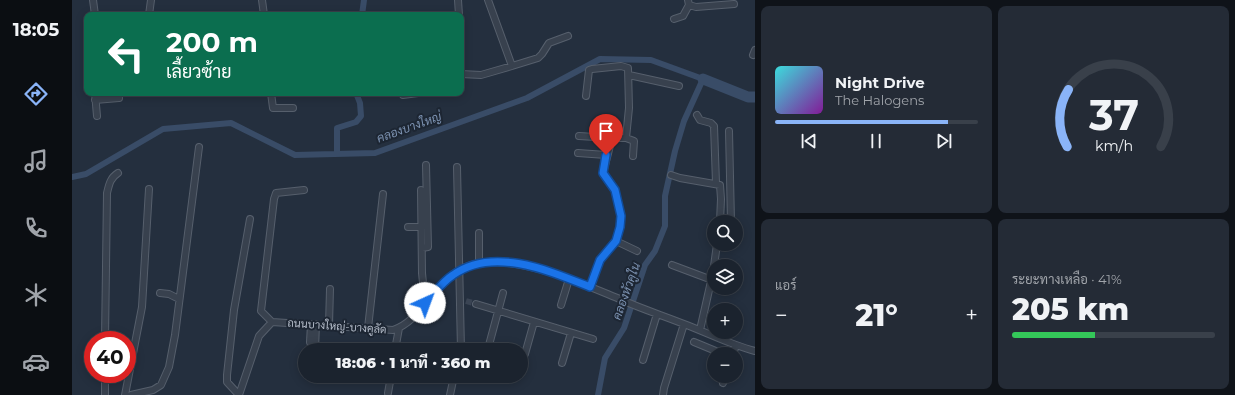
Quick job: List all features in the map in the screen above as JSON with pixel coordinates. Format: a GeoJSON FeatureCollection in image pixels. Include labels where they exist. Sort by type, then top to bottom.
{"type":"FeatureCollection","features":[{"type":"Feature","properties":{"kind":"street"},"geometry":{"type":"LineString","coordinates":[[93,0],[95,12]]}},
{"type":"Feature","properties":{"kind":"street"},"geometry":{"type":"LineString","coordinates":[[150,12],[152,4],[151,0]]}},
{"type":"Feature","properties":{"kind":"street"},"geometry":{"type":"LineString","coordinates":[[262,0],[264,12]]}},
{"type":"Feature","properties":{"kind":"street"},"geometry":{"type":"LineString","coordinates":[[458,0],[459,12]]}},
{"type":"Feature","properties":{"kind":"street"},"geometry":{"type":"LineString","coordinates":[[488,0],[512,66]]}},
{"type":"Feature","properties":{"kind":"street"},"geometry":{"type":"LineString","coordinates":[[674,19],[683,16],[688,3],[696,7],[734,4]]}},
{"type":"Feature","properties":{"kind":"street"},"geometry":{"type":"LineString","coordinates":[[464,74],[481,75],[538,58],[549,43],[568,36]]}},
{"type":"Feature","properties":{"kind":"street"},"geometry":{"type":"LineString","coordinates":[[586,96],[588,74],[592,69],[626,66],[630,70],[626,138]]}},
{"type":"Feature","properties":{"kind":"street"},"geometry":{"type":"LineString","coordinates":[[629,75],[679,86]]}},
{"type":"Feature","properties":{"kind":"street"},"geometry":{"type":"LineString","coordinates":[[97,116],[95,96],[119,98]]}},
{"type":"Feature","properties":{"kind":"street"},"geometry":{"type":"LineString","coordinates":[[271,96],[273,108],[293,108]]}},
{"type":"Feature","properties":{"kind":"street"},"geometry":{"type":"LineString","coordinates":[[697,115],[700,120],[711,123],[714,126],[716,183]]}},
{"type":"Feature","properties":{"kind":"street"},"geometry":{"type":"LineString","coordinates":[[729,131],[731,215]]}},
{"type":"Feature","properties":{"kind":"street"},"geometry":{"type":"LineString","coordinates":[[579,136],[626,138],[635,143],[633,156]]}},
{"type":"Feature","properties":{"kind":"street"},"geometry":{"type":"LineString","coordinates":[[590,287],[600,260],[619,236],[621,216],[615,190],[603,173],[606,155],[612,138]]}},
{"type":"Feature","properties":{"kind":"street"},"geometry":{"type":"LineString","coordinates":[[131,395],[153,390],[161,385],[165,378],[175,335],[199,147]]}},
{"type":"Feature","properties":{"kind":"street"},"geometry":{"type":"LineString","coordinates":[[578,153],[606,155]]}},
{"type":"Feature","properties":{"kind":"street"},"geometry":{"type":"LineString","coordinates":[[422,248],[428,247],[426,165]]}},
{"type":"Feature","properties":{"kind":"street"},"geometry":{"type":"LineString","coordinates":[[457,167],[460,270],[463,301],[461,343]]}},
{"type":"Feature","properties":{"kind":"street"},"geometry":{"type":"LineString","coordinates":[[105,331],[107,193],[109,183],[113,176],[118,173]]}},
{"type":"Feature","properties":{"kind":"street"},"geometry":{"type":"LineString","coordinates":[[671,174],[680,178],[716,183],[721,187],[720,215]]}},
{"type":"Feature","properties":{"kind":"street"},"geometry":{"type":"LineString","coordinates":[[125,395],[142,307],[149,189]]}},
{"type":"Feature","properties":{"kind":"street"},"geometry":{"type":"LineString","coordinates":[[272,322],[262,312],[274,199],[276,193],[304,190]]}},
{"type":"Feature","properties":{"kind":"street"},"geometry":{"type":"LineString","coordinates":[[422,190],[422,248],[425,303]]}},
{"type":"Feature","properties":{"kind":"street"},"geometry":{"type":"LineString","coordinates":[[368,328],[383,194]]}},
{"type":"Feature","properties":{"kind":"street"},"geometry":{"type":"LineString","coordinates":[[239,395],[227,382],[227,375],[234,310],[250,219]]}},
{"type":"Feature","properties":{"kind":"street"},"geometry":{"type":"LineString","coordinates":[[408,228],[422,227]]}},
{"type":"Feature","properties":{"kind":"street"},"geometry":{"type":"LineString","coordinates":[[479,233],[479,264]]}},
{"type":"Feature","properties":{"kind":"street"},"geometry":{"type":"LineString","coordinates":[[616,241],[637,251]]}},
{"type":"Feature","properties":{"kind":"street","name":"ถนนบางใหญ่-บางคูลัด"},"geometry":{"type":"LineString","coordinates":[[239,395],[259,336],[272,322],[393,330],[399,328],[451,276],[460,270],[479,264],[516,264],[569,279],[640,308],[755,351]]}},
{"type":"Feature","properties":{"kind":"street"},"geometry":{"type":"LineString","coordinates":[[672,265],[707,278]]}},
{"type":"Feature","properties":{"kind":"street"},"geometry":{"type":"LineString","coordinates":[[562,305],[569,279]]}},
{"type":"Feature","properties":{"kind":"street"},"geometry":{"type":"LineString","coordinates":[[328,325],[330,289]]}},
{"type":"Feature","properties":{"kind":"street"},"geometry":{"type":"LineString","coordinates":[[160,293],[169,294],[179,299]]}},
{"type":"Feature","properties":{"kind":"street"},"geometry":{"type":"LineString","coordinates":[[490,343],[503,293]]}},
{"type":"Feature","properties":{"kind":"street"},"geometry":{"type":"LineString","coordinates":[[700,330],[708,295]]}},
{"type":"Feature","properties":{"kind":"street"},"geometry":{"type":"LineString","coordinates":[[476,304],[593,339]]}},
{"type":"Feature","properties":{"kind":"street"},"geometry":{"type":"LineString","coordinates":[[643,360],[657,314]]}},
{"type":"Feature","properties":{"kind":"street"},"geometry":{"type":"LineString","coordinates":[[528,343],[534,322]]}},
{"type":"Feature","properties":{"kind":"street"},"geometry":{"type":"LineString","coordinates":[[310,342],[313,324]]}},
{"type":"Feature","properties":{"kind":"street"},"geometry":{"type":"LineString","coordinates":[[313,324],[314,343]]}},
{"type":"Feature","properties":{"kind":"street"},"geometry":{"type":"LineString","coordinates":[[663,395],[684,324]]}},
{"type":"Feature","properties":{"kind":"street"},"geometry":{"type":"LineString","coordinates":[[396,343],[399,328]]}},
{"type":"Feature","properties":{"kind":"street"},"geometry":{"type":"LineString","coordinates":[[562,363],[571,333]]}},
{"type":"Feature","properties":{"kind":"street"},"geometry":{"type":"LineString","coordinates":[[694,342],[707,347]]}},
{"type":"Feature","properties":{"kind":"street"},"geometry":{"type":"LineString","coordinates":[[105,383],[105,395]]}},
{"type":"Feature","properties":{"kind":"street"},"geometry":{"type":"LineString","coordinates":[[388,393],[390,383]]}},
{"type":"Feature","properties":{"kind":"street"},"geometry":{"type":"LineString","coordinates":[[450,395],[453,383]]}},
{"type":"Feature","properties":{"kind":"waterway"},"geometry":{"type":"LineString","coordinates":[[362,12],[364,0]]}},
{"type":"Feature","properties":{"kind":"waterway","name":"คลองบางใหญ่"},"geometry":{"type":"LineString","coordinates":[[72,177],[86,174],[163,129],[231,123],[295,155],[375,153],[527,98],[600,59],[651,60],[703,79],[684,121],[675,151],[665,196],[665,226],[655,251],[645,265],[624,328],[605,358],[598,395]]}},
{"type":"Feature","properties":{"kind":"waterway","name":"คลองบางใหญ่"},"geometry":{"type":"LineString","coordinates":[[703,79],[748,97],[755,97]]}},
{"type":"Feature","properties":{"kind":"waterway"},"geometry":{"type":"LineString","coordinates":[[337,154],[337,128],[356,122],[361,116],[360,103],[357,96]]}},
{"type":"Feature","properties":{"kind":"tunnel"},"geometry":{"type":"LineString","coordinates":[[466,301],[476,304]]}},
{"type":"Feature","properties":{"kind":"route"},"geometry":{"type":"LineString","coordinates":[[425,303],[451,276],[460,270],[469,266],[491,262],[516,264],[569,279],[590,287],[600,260],[619,236],[621,216],[615,190],[603,173],[606,155]]}},
{"type":"Feature","properties":{"kind":"water label","name":"คลองหัวคูใน"},"geometry":{"type":"Point","coordinates":[626,291]}}]}
